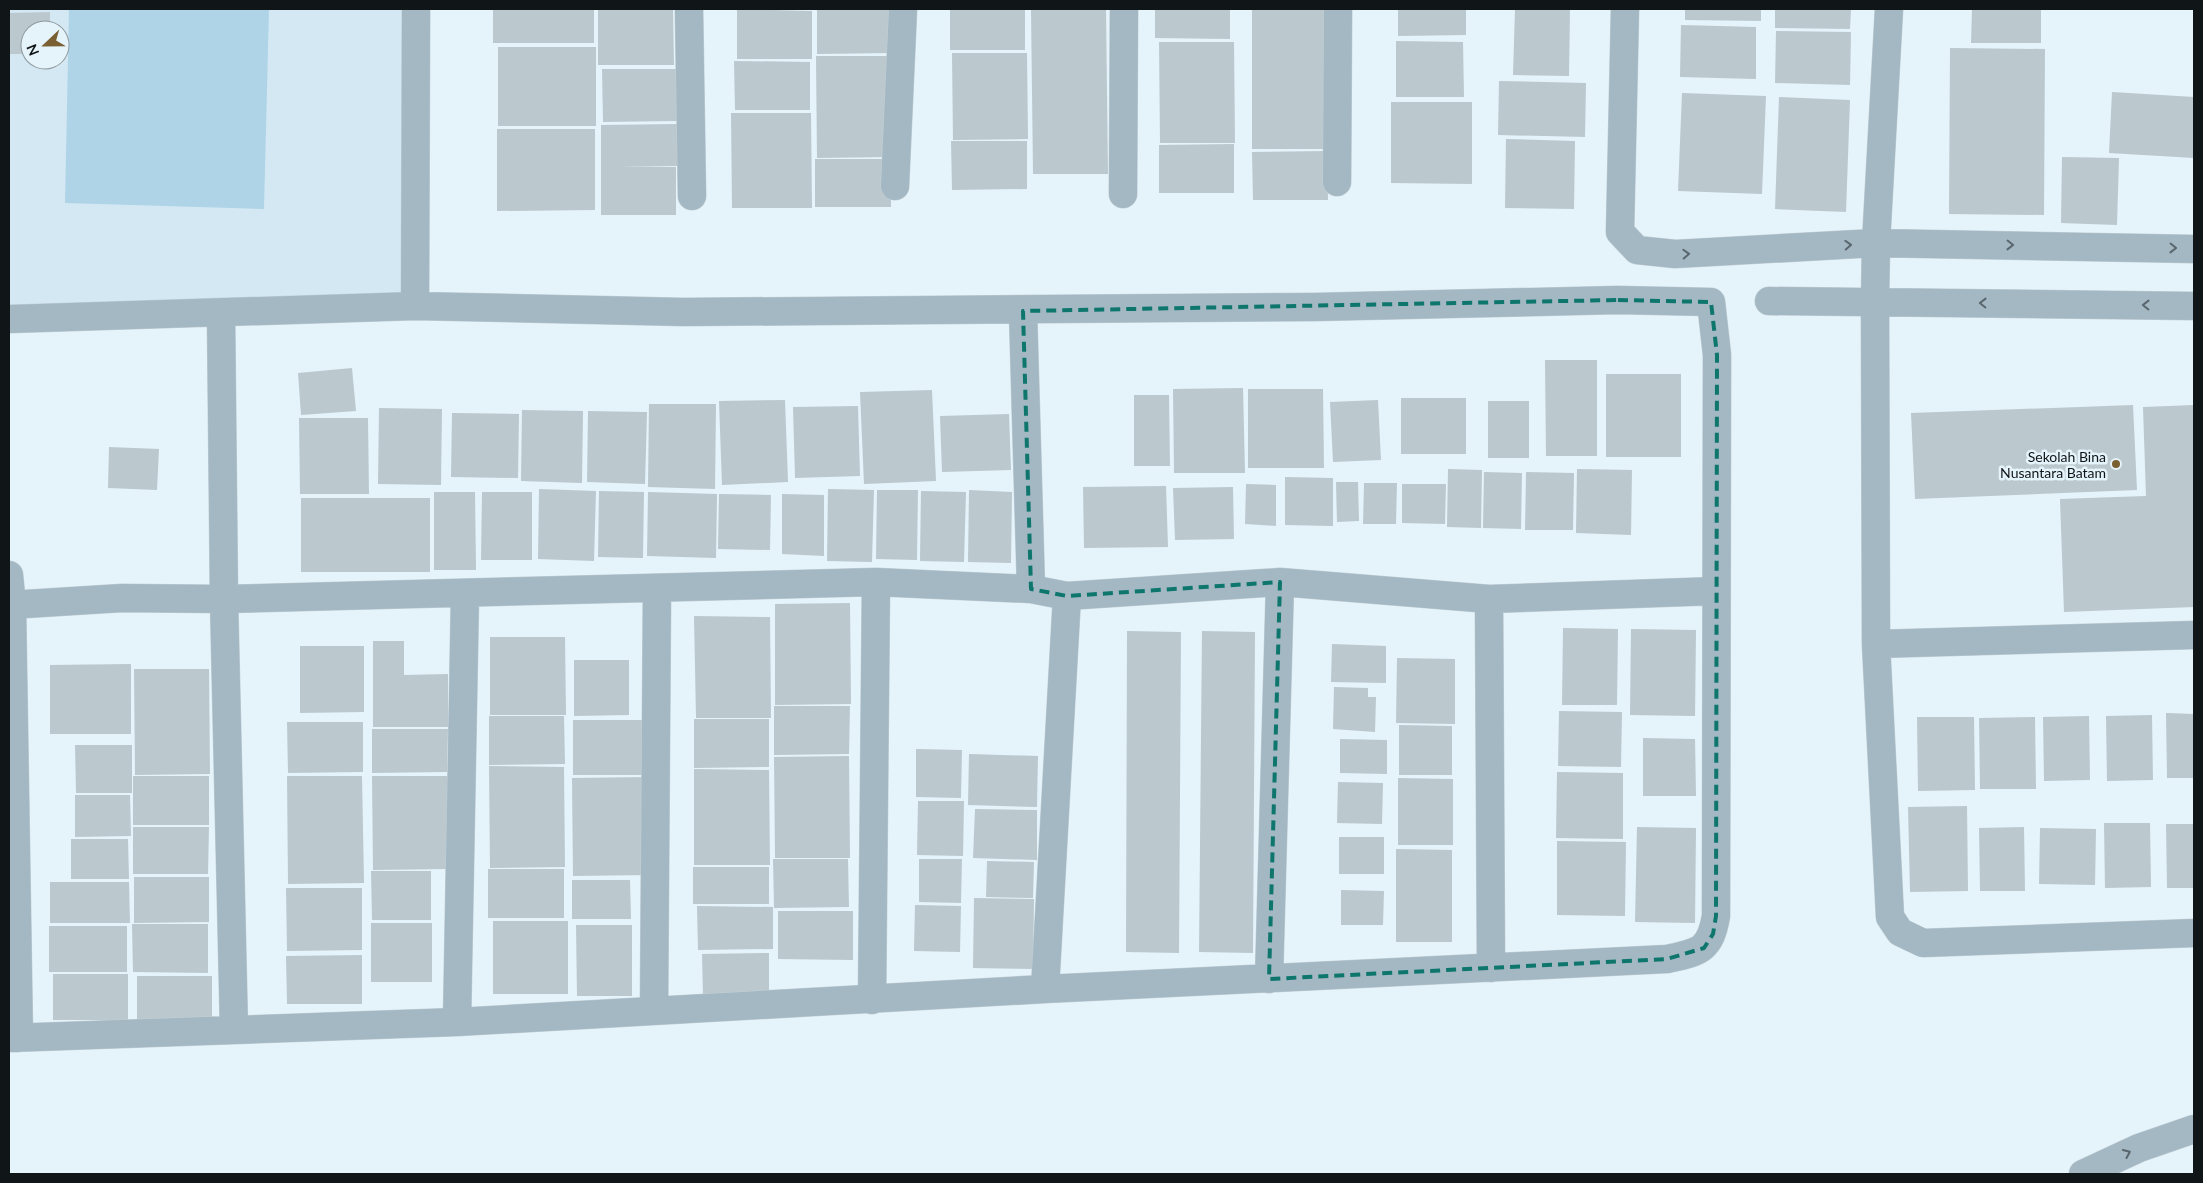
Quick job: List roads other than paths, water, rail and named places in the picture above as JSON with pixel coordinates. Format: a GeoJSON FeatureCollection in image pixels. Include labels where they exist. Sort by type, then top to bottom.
{"type":"FeatureCollection","features":[{"type":"Feature","properties":{"kind":"street"},"geometry":{"type":"LineString","coordinates":[[415,306],[416,9]]}},
{"type":"Feature","properties":{"kind":"street"},"geometry":{"type":"LineString","coordinates":[[689,9],[692,196]]}},
{"type":"Feature","properties":{"kind":"street"},"geometry":{"type":"LineString","coordinates":[[895,186],[903,9]]}},
{"type":"Feature","properties":{"kind":"street"},"geometry":{"type":"LineString","coordinates":[[1122,194],[1124,9]]}},
{"type":"Feature","properties":{"kind":"street"},"geometry":{"type":"LineString","coordinates":[[1337,182],[1338,9]]}},
{"type":"Feature","properties":{"kind":"street"},"geometry":{"type":"LineString","coordinates":[[1625,9],[1620,232],[1637,250],[1675,254],[1876,243],[2194,249]]}},
{"type":"Feature","properties":{"kind":"street"},"geometry":{"type":"LineString","coordinates":[[1889,9],[1876,243],[1875,302],[1876,644],[1890,917],[1900,932],[1923,943],[2194,933]]}},
{"type":"Feature","properties":{"kind":"street"},"geometry":{"type":"LineString","coordinates":[[9,319],[415,306],[684,312],[875,309],[1023,311],[1618,300],[1711,302],[1717,355],[1716,916],[1713,934],[1704,948],[1690,954],[1667,959],[1045,989],[457,1022],[14,1038],[9,575]]}},
{"type":"Feature","properties":{"kind":"street"},"geometry":{"type":"LineString","coordinates":[[1769,300],[2194,306]]}},
{"type":"Feature","properties":{"kind":"street"},"geometry":{"type":"LineString","coordinates":[[1023,311],[1031,589]]}},
{"type":"Feature","properties":{"kind":"street"},"geometry":{"type":"LineString","coordinates":[[221,313],[224,599],[234,1030]]}},
{"type":"Feature","properties":{"kind":"street"},"geometry":{"type":"LineString","coordinates":[[10,605],[122,598],[224,599],[464,594],[876,582],[1031,589],[1067,596],[1280,582],[1489,599],[1716,591]]}},
{"type":"Feature","properties":{"kind":"street"},"geometry":{"type":"LineString","coordinates":[[872,1000],[876,582]]}},
{"type":"Feature","properties":{"kind":"street"},"geometry":{"type":"LineString","coordinates":[[1269,979],[1280,582]]}},
{"type":"Feature","properties":{"kind":"street"},"geometry":{"type":"LineString","coordinates":[[654,1011],[657,588]]}},
{"type":"Feature","properties":{"kind":"street"},"geometry":{"type":"LineString","coordinates":[[457,1022],[464,594]]}},
{"type":"Feature","properties":{"kind":"street"},"geometry":{"type":"LineString","coordinates":[[1045,989],[1067,596]]}},
{"type":"Feature","properties":{"kind":"street"},"geometry":{"type":"LineString","coordinates":[[1489,599],[1491,968]]}},
{"type":"Feature","properties":{"kind":"street"},"geometry":{"type":"LineString","coordinates":[[1876,644],[2194,635]]}},
{"type":"Feature","properties":{"kind":"street"},"geometry":{"type":"LineString","coordinates":[[2083,1174],[2139,1148],[2194,1129]]}},
{"type":"Feature","properties":{"kind":"place","name":"Sekolah Bina Nusantara Batam"},"geometry":{"type":"Point","coordinates":[2116,464]}}]}
